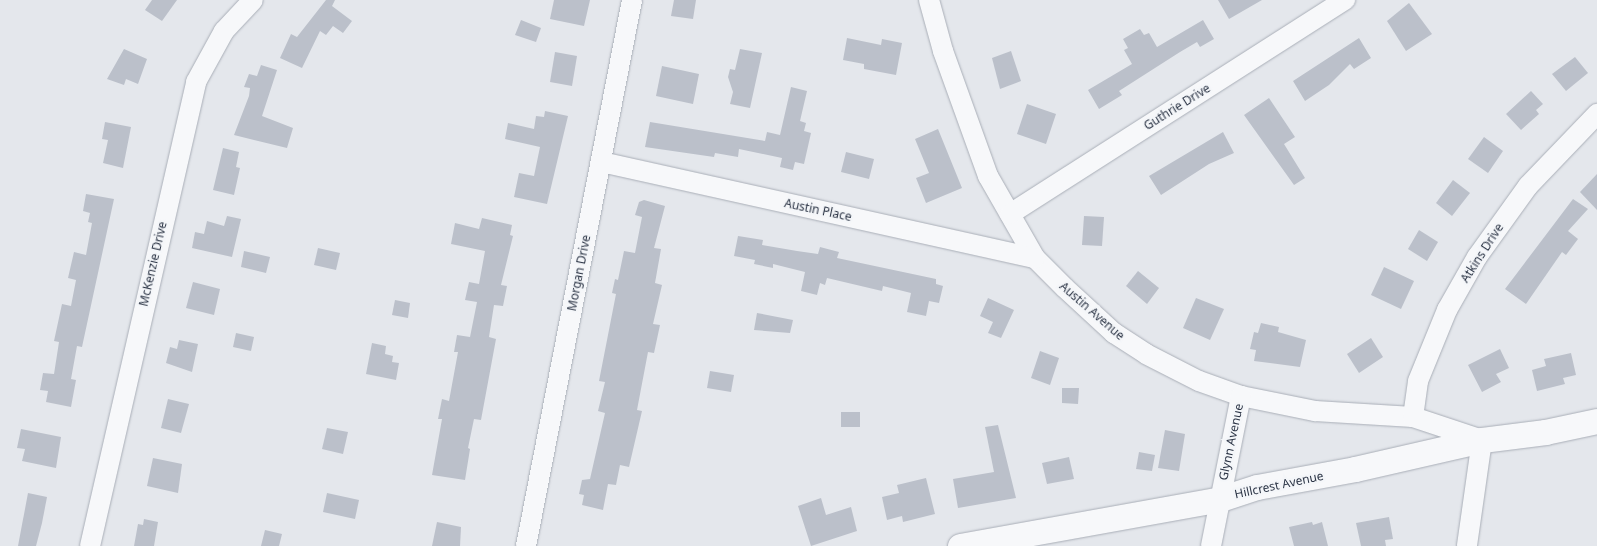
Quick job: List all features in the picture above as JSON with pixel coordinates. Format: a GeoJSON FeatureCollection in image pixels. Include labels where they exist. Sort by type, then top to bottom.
{"type":"FeatureCollection","features":[{"type":"Feature","properties":{"kind":"street","name":"Morgan Drive"},"geometry":{"type":"LineString","coordinates":[[526,546],[632,0]]}},
{"type":"Feature","properties":{"kind":"street","name":"Austin Avenue"},"geometry":{"type":"LineString","coordinates":[[929,0],[974,140],[988,176],[1035,258],[1114,333],[1199,381],[1241,396],[1315,411],[1413,417],[1482,440]]}},
{"type":"Feature","properties":{"kind":"street","name":"Guthrie Drive"},"geometry":{"type":"LineString","coordinates":[[1010,214],[1345,0]]}},
{"type":"Feature","properties":{"kind":"street","name":"McKenzie Drive"},"geometry":{"type":"LineString","coordinates":[[90,546],[188,109],[210,52],[242,3]]}},
{"type":"Feature","properties":{"kind":"street","name":"Atkins Drive"},"geometry":{"type":"LineString","coordinates":[[1413,417],[1418,381],[1447,310],[1477,257],[1528,186],[1597,114]]}},
{"type":"Feature","properties":{"kind":"street","name":"Austin Place"},"geometry":{"type":"LineString","coordinates":[[600,162],[1035,258]]}},
{"type":"Feature","properties":{"kind":"street","name":"Glynn Avenue"},"geometry":{"type":"LineString","coordinates":[[1212,546],[1241,396]]}},
{"type":"Feature","properties":{"kind":"street","name":"Hillcrest Avenue"},"geometry":{"type":"LineString","coordinates":[[960,546],[1220,499],[1257,488],[1355,470],[1482,440],[1545,432],[1597,422]]}},
{"type":"Feature","properties":{"kind":"street"},"geometry":{"type":"LineString","coordinates":[[1467,546],[1482,440]]}},
{"type":"Feature","properties":{"kind":"building"},"geometry":{"type":"Polygon","coordinates":[[[152,0],[177,0],[162,21],[145,10],[152,0]]]}},
{"type":"Feature","properties":{"kind":"building"},"geometry":{"type":"Polygon","coordinates":[[[326,0],[335,0],[332,6],[352,21],[343,33],[333,26],[326,35],[320,31],[302,68],[280,58],[291,34],[297,37],[326,0]]]}},
{"type":"Feature","properties":{"kind":"building"},"geometry":{"type":"Polygon","coordinates":[[[554,0],[590,0],[584,26],[550,19],[554,0]]]}},
{"type":"Feature","properties":{"kind":"building"},"geometry":{"type":"Polygon","coordinates":[[[674,0],[696,0],[693,19],[671,16],[674,0]]]}},
{"type":"Feature","properties":{"kind":"building"},"geometry":{"type":"Polygon","coordinates":[[[1218,0],[1262,0],[1229,19],[1218,0]]]}},
{"type":"Feature","properties":{"kind":"building"},"geometry":{"type":"Polygon","coordinates":[[[1409,3],[1432,34],[1406,51],[1387,21],[1409,3]]]}},
{"type":"Feature","properties":{"kind":"building"},"geometry":{"type":"Polygon","coordinates":[[[521,20],[541,28],[536,42],[515,35],[521,20]]]}},
{"type":"Feature","properties":{"kind":"building"},"geometry":{"type":"Polygon","coordinates":[[[1203,20],[1214,39],[1200,47],[1197,42],[1180,52],[1119,91],[1122,95],[1099,109],[1088,90],[1132,64],[1124,50],[1128,48],[1123,39],[1140,29],[1144,35],[1149,33],[1157,47],[1203,20]]]}},
{"type":"Feature","properties":{"kind":"building"},"geometry":{"type":"Polygon","coordinates":[[[847,38],[881,45],[882,39],[902,43],[896,75],[864,69],[864,64],[843,60],[847,38]]]}},
{"type":"Feature","properties":{"kind":"building"},"geometry":{"type":"Polygon","coordinates":[[[1359,38],[1371,58],[1354,69],[1350,64],[1329,85],[1305,101],[1293,81],[1359,38]]]}},
{"type":"Feature","properties":{"kind":"building"},"geometry":{"type":"Polygon","coordinates":[[[124,49],[147,59],[138,84],[126,79],[124,85],[107,79],[124,49]]]}},
{"type":"Feature","properties":{"kind":"building"},"geometry":{"type":"Polygon","coordinates":[[[740,49],[762,53],[750,108],[730,104],[733,92],[728,77],[730,69],[735,70],[740,49]]]}},
{"type":"Feature","properties":{"kind":"building"},"geometry":{"type":"Polygon","coordinates":[[[1011,51],[1021,81],[1000,89],[992,58],[1011,51]]]}},
{"type":"Feature","properties":{"kind":"building"},"geometry":{"type":"Polygon","coordinates":[[[555,52],[577,56],[572,86],[550,82],[555,52]]]}},
{"type":"Feature","properties":{"kind":"building"},"geometry":{"type":"Polygon","coordinates":[[[1575,57],[1588,73],[1566,91],[1552,74],[1575,57]]]}},
{"type":"Feature","properties":{"kind":"building"},"geometry":{"type":"Polygon","coordinates":[[[261,65],[277,70],[262,116],[293,128],[287,148],[234,135],[249,96],[250,88],[244,87],[249,74],[257,76],[261,65]]]}},
{"type":"Feature","properties":{"kind":"building"},"geometry":{"type":"Polygon","coordinates":[[[662,66],[699,74],[693,104],[656,96],[662,66]]]}},
{"type":"Feature","properties":{"kind":"building"},"geometry":{"type":"Polygon","coordinates":[[[791,87],[807,91],[800,121],[806,123],[804,131],[811,133],[804,164],[795,162],[793,170],[780,167],[782,158],[739,149],[738,157],[715,153],[714,157],[645,147],[650,122],[765,141],[767,132],[780,135],[791,87]]]}},
{"type":"Feature","properties":{"kind":"building"},"geometry":{"type":"Polygon","coordinates":[[[1531,91],[1543,104],[1536,110],[1539,114],[1521,130],[1506,114],[1531,91]]]}},
{"type":"Feature","properties":{"kind":"building"},"geometry":{"type":"Polygon","coordinates":[[[1269,98],[1295,137],[1284,144],[1305,178],[1294,185],[1244,115],[1269,98]]]}},
{"type":"Feature","properties":{"kind":"building"},"geometry":{"type":"Polygon","coordinates":[[[1027,104],[1056,114],[1046,144],[1017,134],[1027,104]]]}},
{"type":"Feature","properties":{"kind":"building"},"geometry":{"type":"Polygon","coordinates":[[[545,111],[568,116],[547,204],[514,197],[519,173],[534,176],[540,147],[505,139],[508,123],[534,129],[536,116],[544,117],[545,111]]]}},
{"type":"Feature","properties":{"kind":"building"},"geometry":{"type":"Polygon","coordinates":[[[105,122],[131,127],[123,168],[103,163],[108,140],[102,139],[105,122]]]}},
{"type":"Feature","properties":{"kind":"building"},"geometry":{"type":"Polygon","coordinates":[[[938,129],[962,188],[926,203],[916,178],[929,173],[915,139],[938,129]]]}},
{"type":"Feature","properties":{"kind":"building"},"geometry":{"type":"Polygon","coordinates":[[[1223,132],[1234,153],[1209,164],[1161,195],[1149,176],[1223,132]]]}},
{"type":"Feature","properties":{"kind":"building"},"geometry":{"type":"Polygon","coordinates":[[[1484,137],[1503,151],[1488,173],[1468,159],[1484,137]]]}},
{"type":"Feature","properties":{"kind":"building"},"geometry":{"type":"Polygon","coordinates":[[[223,148],[239,152],[236,167],[240,168],[234,195],[213,190],[223,148]]]}},
{"type":"Feature","properties":{"kind":"building"},"geometry":{"type":"Polygon","coordinates":[[[846,152],[874,159],[869,179],[841,172],[846,152]]]}},
{"type":"Feature","properties":{"kind":"building"},"geometry":{"type":"Polygon","coordinates":[[[1597,174],[1597,210],[1580,192],[1597,174]]]}},
{"type":"Feature","properties":{"kind":"building"},"geometry":{"type":"Polygon","coordinates":[[[1453,180],[1470,193],[1452,216],[1436,203],[1453,180]]]}},
{"type":"Feature","properties":{"kind":"building"},"geometry":{"type":"Polygon","coordinates":[[[86,194],[114,199],[82,347],[77,346],[71,379],[76,380],[71,407],[46,402],[48,391],[40,390],[43,373],[54,374],[59,342],[54,341],[62,304],[71,306],[76,280],[68,278],[74,252],[86,255],[92,223],[88,222],[90,213],[83,211],[86,194]]]}},
{"type":"Feature","properties":{"kind":"building"},"geometry":{"type":"Polygon","coordinates":[[[1573,199],[1588,209],[1568,231],[1578,239],[1566,255],[1562,252],[1526,304],[1505,289],[1573,199]]]}},
{"type":"Feature","properties":{"kind":"building"},"geometry":{"type":"Polygon","coordinates":[[[644,200],[665,206],[654,248],[661,249],[655,283],[662,285],[653,324],[660,325],[654,353],[648,352],[637,410],[642,411],[629,467],[620,465],[616,485],[608,484],[603,510],[582,505],[584,495],[579,494],[582,480],[590,479],[605,413],[598,411],[605,382],[599,381],[616,294],[612,293],[615,279],[618,280],[624,251],[635,253],[642,217],[635,215],[639,202],[644,200]]]}},
{"type":"Feature","properties":{"kind":"building"},"geometry":{"type":"Polygon","coordinates":[[[227,216],[241,219],[232,257],[192,248],[195,232],[204,234],[207,221],[224,226],[227,216]]]}},
{"type":"Feature","properties":{"kind":"building"},"geometry":{"type":"Polygon","coordinates":[[[1084,216],[1104,217],[1102,246],[1082,245],[1084,216]]]}},
{"type":"Feature","properties":{"kind":"building"},"geometry":{"type":"Polygon","coordinates":[[[482,218],[512,225],[510,235],[513,236],[501,285],[507,286],[503,306],[494,305],[489,337],[496,339],[481,420],[474,419],[468,448],[470,449],[465,480],[432,475],[442,419],[438,419],[442,399],[449,401],[458,352],[454,352],[457,335],[470,337],[477,302],[465,300],[469,282],[479,284],[485,251],[451,244],[455,223],[479,229],[482,218]]]}},
{"type":"Feature","properties":{"kind":"building"},"geometry":{"type":"Polygon","coordinates":[[[1419,230],[1438,242],[1427,261],[1408,249],[1419,230]]]}},
{"type":"Feature","properties":{"kind":"building"},"geometry":{"type":"Polygon","coordinates":[[[738,236],[763,240],[762,245],[818,254],[820,247],[839,252],[837,258],[936,279],[936,284],[943,286],[939,303],[929,301],[926,316],[907,312],[911,293],[883,286],[882,291],[827,278],[825,285],[820,283],[817,295],[801,291],[805,272],[773,264],[773,268],[754,264],[755,260],[734,256],[738,236]]]}},
{"type":"Feature","properties":{"kind":"building"},"geometry":{"type":"Polygon","coordinates":[[[318,248],[340,253],[336,270],[314,265],[318,248]]]}},
{"type":"Feature","properties":{"kind":"building"},"geometry":{"type":"Polygon","coordinates":[[[244,251],[270,257],[266,273],[241,267],[244,251]]]}},
{"type":"Feature","properties":{"kind":"building"},"geometry":{"type":"Polygon","coordinates":[[[1384,267],[1414,281],[1401,309],[1371,295],[1384,267]]]}},
{"type":"Feature","properties":{"kind":"building"},"geometry":{"type":"Polygon","coordinates":[[[1138,271],[1159,288],[1147,304],[1126,286],[1138,271]]]}},
{"type":"Feature","properties":{"kind":"building"},"geometry":{"type":"Polygon","coordinates":[[[193,282],[220,289],[214,315],[186,308],[193,282]]]}},
{"type":"Feature","properties":{"kind":"building"},"geometry":{"type":"Polygon","coordinates":[[[988,298],[1014,310],[1001,338],[988,333],[993,322],[980,316],[988,298]]]}},
{"type":"Feature","properties":{"kind":"building"},"geometry":{"type":"Polygon","coordinates":[[[1196,298],[1224,309],[1210,340],[1183,328],[1196,298]]]}},
{"type":"Feature","properties":{"kind":"building"},"geometry":{"type":"Polygon","coordinates":[[[395,300],[410,303],[408,318],[392,315],[395,300]]]}},
{"type":"Feature","properties":{"kind":"building"},"geometry":{"type":"Polygon","coordinates":[[[757,313],[793,320],[790,333],[754,330],[757,313]]]}},
{"type":"Feature","properties":{"kind":"building"},"geometry":{"type":"Polygon","coordinates":[[[1261,323],[1279,327],[1278,332],[1306,340],[1300,367],[1254,361],[1256,350],[1250,349],[1254,332],[1258,333],[1261,323]]]}},
{"type":"Feature","properties":{"kind":"building"},"geometry":{"type":"Polygon","coordinates":[[[236,333],[254,337],[251,351],[233,347],[236,333]]]}},
{"type":"Feature","properties":{"kind":"building"},"geometry":{"type":"Polygon","coordinates":[[[1371,338],[1383,357],[1359,373],[1347,354],[1371,338]]]}},
{"type":"Feature","properties":{"kind":"building"},"geometry":{"type":"Polygon","coordinates":[[[179,340],[198,344],[192,372],[166,363],[170,347],[177,349],[179,340]]]}},
{"type":"Feature","properties":{"kind":"building"},"geometry":{"type":"Polygon","coordinates":[[[372,343],[386,346],[385,354],[393,356],[392,362],[399,363],[396,380],[366,374],[372,343]]]}},
{"type":"Feature","properties":{"kind":"building"},"geometry":{"type":"Polygon","coordinates":[[[1500,349],[1509,368],[1496,374],[1501,382],[1482,392],[1468,365],[1500,349]]]}},
{"type":"Feature","properties":{"kind":"building"},"geometry":{"type":"Polygon","coordinates":[[[1040,351],[1059,358],[1050,385],[1031,378],[1040,351]]]}},
{"type":"Feature","properties":{"kind":"building"},"geometry":{"type":"Polygon","coordinates":[[[1571,353],[1576,375],[1563,378],[1565,384],[1537,391],[1532,370],[1546,366],[1544,359],[1571,353]]]}},
{"type":"Feature","properties":{"kind":"building"},"geometry":{"type":"Polygon","coordinates":[[[710,371],[734,375],[731,392],[707,388],[710,371]]]}},
{"type":"Feature","properties":{"kind":"building"},"geometry":{"type":"Polygon","coordinates":[[[1062,388],[1079,388],[1078,404],[1062,403],[1062,388]]]}},
{"type":"Feature","properties":{"kind":"building"},"geometry":{"type":"Polygon","coordinates":[[[168,399],[189,404],[181,433],[161,428],[168,399]]]}},
{"type":"Feature","properties":{"kind":"building"},"geometry":{"type":"Polygon","coordinates":[[[841,412],[860,412],[860,427],[841,427],[841,412]]]}},
{"type":"Feature","properties":{"kind":"building"},"geometry":{"type":"Polygon","coordinates":[[[998,425],[1016,498],[958,508],[953,479],[994,472],[985,427],[998,425]]]}},
{"type":"Feature","properties":{"kind":"building"},"geometry":{"type":"Polygon","coordinates":[[[327,428],[348,432],[343,454],[322,449],[327,428]]]}},
{"type":"Feature","properties":{"kind":"building"},"geometry":{"type":"Polygon","coordinates":[[[21,429],[61,437],[56,468],[22,461],[25,449],[17,448],[21,429]]]}},
{"type":"Feature","properties":{"kind":"building"},"geometry":{"type":"Polygon","coordinates":[[[1165,430],[1185,434],[1179,471],[1158,468],[1165,430]]]}},
{"type":"Feature","properties":{"kind":"building"},"geometry":{"type":"Polygon","coordinates":[[[1139,452],[1155,455],[1152,471],[1136,469],[1139,452]]]}},
{"type":"Feature","properties":{"kind":"building"},"geometry":{"type":"Polygon","coordinates":[[[1069,457],[1074,479],[1047,484],[1042,463],[1069,457]]]}},
{"type":"Feature","properties":{"kind":"building"},"geometry":{"type":"Polygon","coordinates":[[[153,458],[182,464],[178,493],[147,486],[153,458]]]}},
{"type":"Feature","properties":{"kind":"building"},"geometry":{"type":"Polygon","coordinates":[[[926,478],[935,514],[903,522],[902,516],[887,520],[882,497],[899,493],[897,485],[926,478]]]}},
{"type":"Feature","properties":{"kind":"building"},"geometry":{"type":"Polygon","coordinates":[[[28,493],[47,497],[36,546],[18,546],[28,493]]]}},
{"type":"Feature","properties":{"kind":"building"},"geometry":{"type":"Polygon","coordinates":[[[327,493],[359,500],[355,519],[323,512],[327,493]]]}},
{"type":"Feature","properties":{"kind":"building"},"geometry":{"type":"Polygon","coordinates":[[[821,498],[826,515],[851,507],[857,531],[811,546],[798,506],[821,498]]]}},
{"type":"Feature","properties":{"kind":"building"},"geometry":{"type":"Polygon","coordinates":[[[1389,517],[1393,539],[1385,540],[1386,546],[1361,546],[1356,523],[1389,517]]]}},
{"type":"Feature","properties":{"kind":"building"},"geometry":{"type":"Polygon","coordinates":[[[144,519],[158,522],[154,546],[134,546],[138,524],[143,525],[144,519]]]}},
{"type":"Feature","properties":{"kind":"building"},"geometry":{"type":"Polygon","coordinates":[[[437,522],[461,527],[460,546],[432,546],[437,522]]]}},
{"type":"Feature","properties":{"kind":"building"},"geometry":{"type":"Polygon","coordinates":[[[1312,522],[1313,525],[1322,522],[1328,546],[1294,546],[1289,527],[1312,522]]]}},
{"type":"Feature","properties":{"kind":"building"},"geometry":{"type":"Polygon","coordinates":[[[265,530],[282,534],[279,546],[261,546],[265,530]]]}}]}
